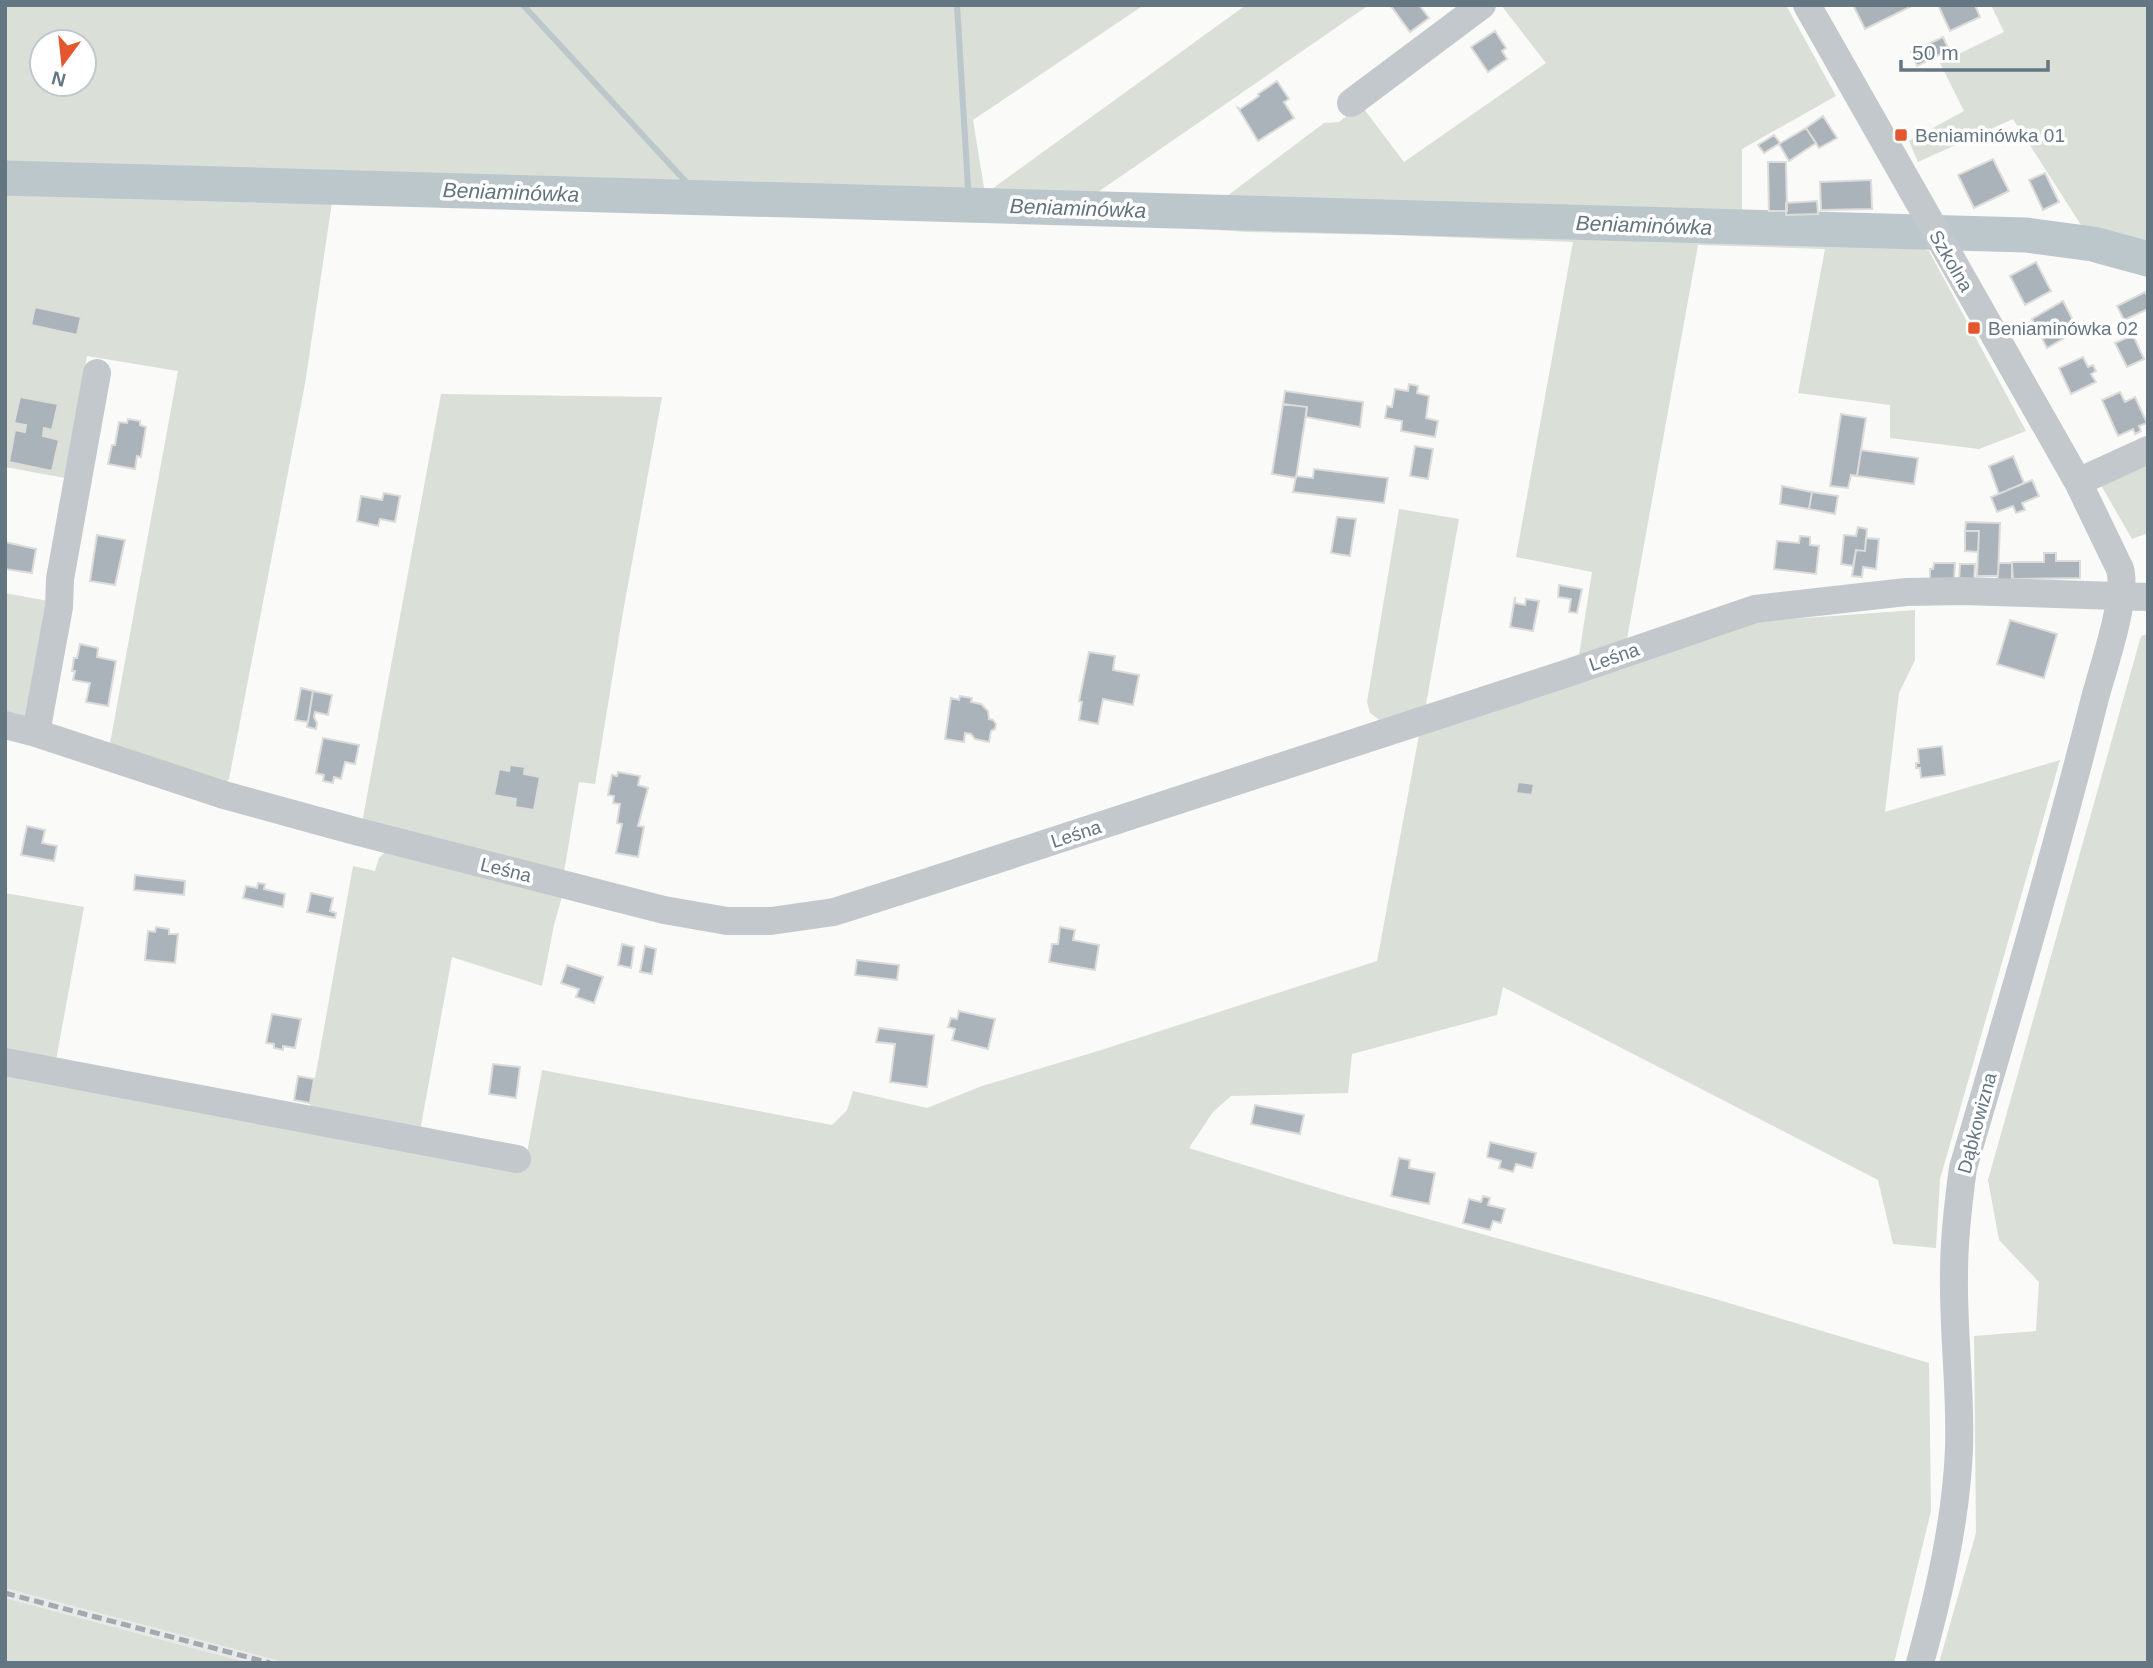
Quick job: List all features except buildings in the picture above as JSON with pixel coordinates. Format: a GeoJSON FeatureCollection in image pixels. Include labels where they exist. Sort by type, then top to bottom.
{"type":"FeatureCollection","features":[{"type":"Feature","properties":{"kind":"street"},"geometry":{"type":"LineString","coordinates":[[1351,103],[1482,5]]}},
{"type":"Feature","properties":{"kind":"street","name":"Szkolna"},"geometry":{"type":"LineString","coordinates":[[1807,5],[1876,115],[1908,172],[1924,214],[2078,482],[2120,569],[2123,583],[2134,596]]}},
{"type":"Feature","properties":{"kind":"street"},"geometry":{"type":"LineString","coordinates":[[36,733],[97,373]]}},
{"type":"Feature","properties":{"kind":"street"},"geometry":{"type":"LineString","coordinates":[[2078,482],[2148,450]]}},
{"type":"Feature","properties":{"kind":"street","name":"Leśna"},"geometry":{"type":"LineString","coordinates":[[5,725],[224,795],[355,831],[664,910],[727,921],[771,921],[834,912],[906,890],[1755,609],[1906,592],[2134,596]]}},
{"type":"Feature","properties":{"kind":"street","name":"Dąbkowizna"},"geometry":{"type":"LineString","coordinates":[[1920,1663],[1935,1609],[1953,1507],[1959,1448],[1954,1264],[1955,1228],[1963,1168],[2068,804],[2134,596]]}},
{"type":"Feature","properties":{"kind":"street"},"geometry":{"type":"LineString","coordinates":[[5,1062],[517,1159]]}},
{"type":"Feature","properties":{"kind":"shaded area"},"geometry":{"type":"Polygon","coordinates":[[[5,5],[1144,5],[973,120],[985,194],[1246,5],[1369,5],[1098,192],[1227,196],[1324,123],[1339,122],[1361,105],[1404,162],[1546,63],[1501,5],[1786,5],[1836,96],[1742,149],[1742,213],[1910,220],[2026,431],[1979,449],[1890,438],[1890,405],[1798,393],[1825,249],[1698,245],[1627,639],[1579,655],[1592,572],[1516,557],[1573,242],[1248,232],[985,220],[332,202],[305,384],[229,779],[224,785],[109,749],[178,371],[87,356],[65,478],[5,467],[5,5]]]}},
{"type":"Feature","properties":{"kind":"shaded area"},"geometry":{"type":"Polygon","coordinates":[[[1991,5],[2148,5],[2148,246],[2081,225],[2013,119],[1918,162],[1909,141],[1964,111],[1940,63],[2004,32],[1991,5]]]}},
{"type":"Feature","properties":{"kind":"shaded area"},"geometry":{"type":"Polygon","coordinates":[[[441,394],[662,397],[595,784],[579,782],[564,872],[362,823],[441,394]]]}},
{"type":"Feature","properties":{"kind":"shaded area"},"geometry":{"type":"Polygon","coordinates":[[[2148,457],[2148,533],[2132,539],[2098,480],[2148,457]]]}},
{"type":"Feature","properties":{"kind":"shaded area"},"geometry":{"type":"Polygon","coordinates":[[[1399,509],[1459,519],[1425,710],[1381,721],[1370,713],[1367,702],[1399,509]]]}},
{"type":"Feature","properties":{"kind":"shaded area"},"geometry":{"type":"Polygon","coordinates":[[[5,593],[48,601],[26,716],[5,715],[5,593]]]}},
{"type":"Feature","properties":{"kind":"shaded area"},"geometry":{"type":"Polygon","coordinates":[[[1915,610],[1915,660],[1899,693],[1885,812],[2060,760],[1940,1179],[1936,1248],[1893,1244],[1878,1180],[1503,987],[1497,1015],[1352,1054],[1348,1093],[1231,1096],[1213,1112],[1189,1148],[1345,1196],[1712,1298],[1929,1363],[1931,1511],[1894,1663],[287,1663],[5,1588],[5,1071],[524,1170],[542,1070],[832,1125],[847,1110],[853,1091],[927,1108],[982,1086],[1377,961],[1420,730],[1751,622],[1915,610]]]}},
{"type":"Feature","properties":{"kind":"shaded area"},"geometry":{"type":"Polygon","coordinates":[[[2148,634],[2148,1663],[1939,1663],[1976,1533],[1974,1336],[2036,1331],[2039,1282],[1999,1240],[1988,1180],[2141,636],[2148,634]]]}},
{"type":"Feature","properties":{"kind":"shaded area"},"geometry":{"type":"Polygon","coordinates":[[[385,852],[563,893],[542,986],[452,957],[420,1131],[309,1112],[353,866],[375,871],[379,858],[385,852]]]}},
{"type":"Feature","properties":{"kind":"shaded area"},"geometry":{"type":"Polygon","coordinates":[[[5,893],[84,907],[55,1066],[5,1056],[5,893]]]}},
{"type":"Feature","properties":{"kind":"shaded area"},"geometry":{"type":"Polygon","coordinates":[[[5,1588],[287,1663],[249,1663],[5,1598],[5,1588]]]}},
{"type":"Feature","properties":{"kind":"shaded area"},"geometry":{"type":"Polygon","coordinates":[[[5,1598],[249,1663],[5,1663],[5,1598]]]}},
{"type":"Feature","properties":{"kind":"waterway"},"geometry":{"type":"LineString","coordinates":[[523,5],[699,196]]}},
{"type":"Feature","properties":{"kind":"waterway"},"geometry":{"type":"LineString","coordinates":[[957,5],[969,204]]}},
{"type":"Feature","properties":{"kind":"waterway","name":"Beniaminówka"},"geometry":{"type":"LineString","coordinates":[[5,178],[2026,235],[2093,244],[2148,259]]}},
{"type":"Feature","properties":{"kind":"railway"},"geometry":{"type":"LineString","coordinates":[[5,1593],[270,1663]]}},
{"type":"Feature","properties":{"kind":"place","name":"Beniaminówka 01"},"geometry":{"type":"Point","coordinates":[1901,135]}},
{"type":"Feature","properties":{"kind":"place","name":"Beniaminówka 02"},"geometry":{"type":"Point","coordinates":[1974,328]}}]}
